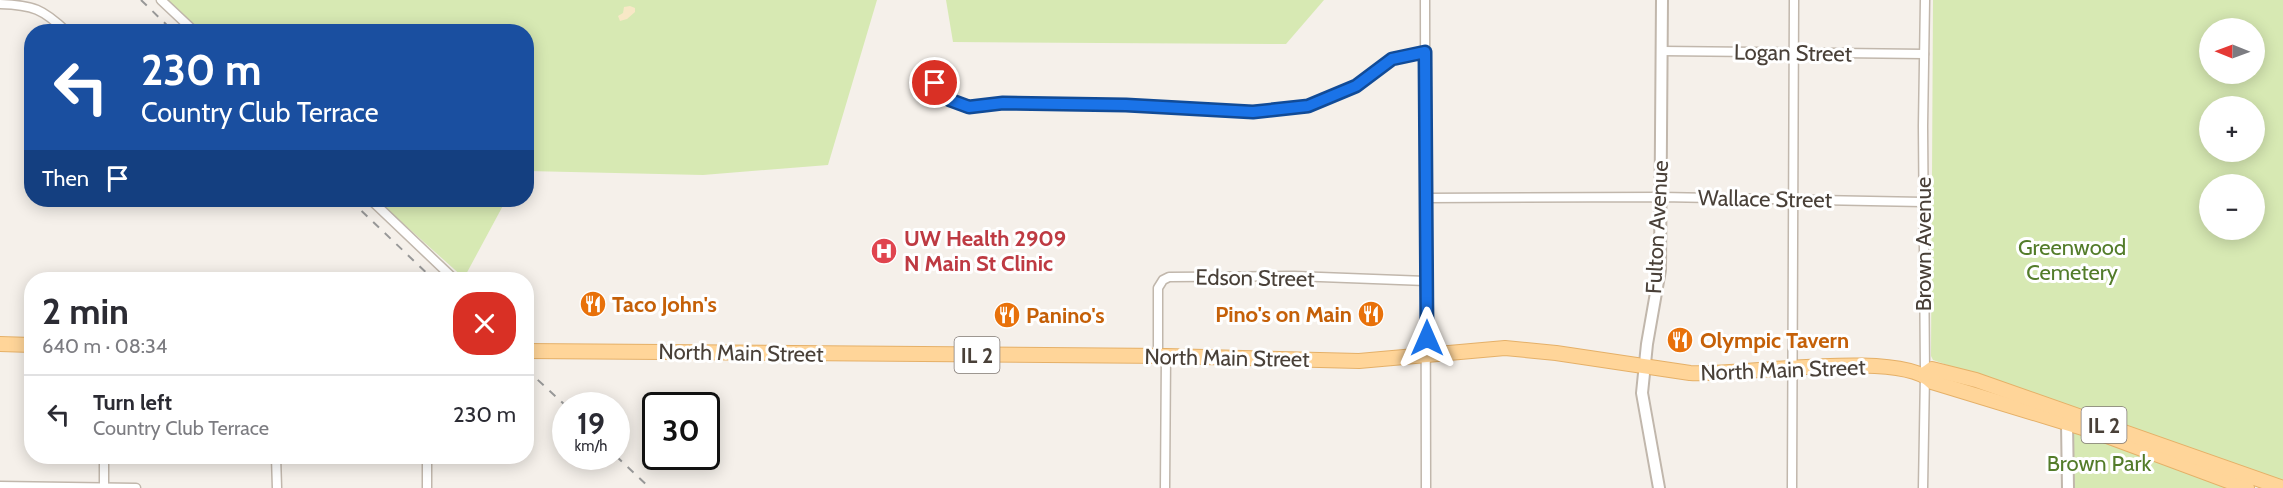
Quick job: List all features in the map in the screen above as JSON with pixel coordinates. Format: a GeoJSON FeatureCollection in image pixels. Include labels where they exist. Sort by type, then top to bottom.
{"type":"FeatureCollection","features":[{"type":"Feature","properties":{"kind":"main road"},"geometry":{"type":"LineString","coordinates":[[0,344],[24,345]]}},
{"type":"Feature","properties":{"kind":"main road","name":"North Main Street"},"geometry":{"type":"LineString","coordinates":[[534,349],[1162,356],[1359,361],[1505,348],[1534,350],[1700,374],[1791,367],[1894,368],[1925,374],[1932,382],[2067,423],[2247,488]]}},
{"type":"Feature","properties":{"kind":"main road","name":"North Main Street"},"geometry":{"type":"LineString","coordinates":[[1925,374],[1932,369],[1976,380],[2283,488]]}},
{"type":"Feature","properties":{"kind":"street"},"geometry":{"type":"LineString","coordinates":[[161,0],[186,24]]}},
{"type":"Feature","properties":{"kind":"street"},"geometry":{"type":"LineString","coordinates":[[1425,0],[1426,488]]}},
{"type":"Feature","properties":{"kind":"street","name":"Fulton Avenue"},"geometry":{"type":"LineString","coordinates":[[1659,488],[1643,403],[1644,366],[1660,270],[1662,0]]}},
{"type":"Feature","properties":{"kind":"street"},"geometry":{"type":"LineString","coordinates":[[1792,488],[1794,0]]}},
{"type":"Feature","properties":{"kind":"street","name":"Brown Avenue"},"geometry":{"type":"LineString","coordinates":[[1923,488],[1925,0]]}},
{"type":"Feature","properties":{"kind":"street"},"geometry":{"type":"LineString","coordinates":[[0,4],[22,4],[48,14],[59,24]]}},
{"type":"Feature","properties":{"kind":"street","name":"Logan Street"},"geometry":{"type":"LineString","coordinates":[[1662,51],[1924,54]]}},
{"type":"Feature","properties":{"kind":"street"},"geometry":{"type":"LineString","coordinates":[[918,72],[935,83],[950,100],[969,107],[1003,103],[1081,104],[1253,112],[1308,106],[1356,86],[1392,59],[1425,52]]}},
{"type":"Feature","properties":{"kind":"street","name":"Wallace Street"},"geometry":{"type":"LineString","coordinates":[[1426,198],[1661,197],[1923,202]]}},
{"type":"Feature","properties":{"kind":"street"},"geometry":{"type":"LineString","coordinates":[[378,207],[447,272]]}},
{"type":"Feature","properties":{"kind":"street","name":"Edson Street"},"geometry":{"type":"LineString","coordinates":[[1165,488],[1158,288],[1163,280],[1169,277],[1294,276],[1426,281]]}},
{"type":"Feature","properties":{"kind":"street"},"geometry":{"type":"LineString","coordinates":[[2067,423],[2068,488]]}},
{"type":"Feature","properties":{"kind":"street"},"geometry":{"type":"LineString","coordinates":[[104,464],[104,488]]}},
{"type":"Feature","properties":{"kind":"street"},"geometry":{"type":"LineString","coordinates":[[276,464],[277,488]]}},
{"type":"Feature","properties":{"kind":"street"},"geometry":{"type":"LineString","coordinates":[[427,464],[427,488]]}},
{"type":"Feature","properties":{"kind":"street"},"geometry":{"type":"LineString","coordinates":[[0,486],[136,488]]}},
{"type":"Feature","properties":{"kind":"green space"},"geometry":{"type":"Polygon","coordinates":[[[166,0],[877,0],[828,165],[703,175],[534,171],[534,24],[192,24],[166,0]]]}},
{"type":"Feature","properties":{"kind":"green space"},"geometry":{"type":"Polygon","coordinates":[[[946,0],[1324,0],[1286,44],[953,42],[946,0]]]}},
{"type":"Feature","properties":{"kind":"green space","name":"Greenwood Cemetery"},"geometry":{"type":"Polygon","coordinates":[[[1933,0],[2283,0],[2283,484],[1933,360],[1931,356],[1933,0]]]}},
{"type":"Feature","properties":{"kind":"green space"},"geometry":{"type":"Polygon","coordinates":[[[385,207],[502,207],[467,272],[457,272],[385,207]]]}},
{"type":"Feature","properties":{"kind":"green space","name":"Brown Park"},"geometry":{"type":"Polygon","coordinates":[[[2074,428],[2247,488],[2072,488],[2074,428]]]}},
{"type":"Feature","properties":{"kind":"sand"},"geometry":{"type":"Polygon","coordinates":[[[624,7],[635,8],[635,12],[627,19],[620,21],[618,16],[623,13],[624,7]]]}},
{"type":"Feature","properties":{"kind":"railway"},"geometry":{"type":"LineString","coordinates":[[141,0],[166,24]]}},
{"type":"Feature","properties":{"kind":"railway"},"geometry":{"type":"LineString","coordinates":[[357,207],[426,272]]}},
{"type":"Feature","properties":{"kind":"railway"},"geometry":{"type":"LineString","coordinates":[[534,376],[552,393]]}},
{"type":"Feature","properties":{"kind":"railway"},"geometry":{"type":"LineString","coordinates":[[630,469],[650,488]]}},
{"type":"Feature","properties":{"kind":"place","name":"UW Health 2909 N Main St Clinic"},"geometry":{"type":"Point","coordinates":[884,251]}},
{"type":"Feature","properties":{"kind":"place","name":"Taco John's"},"geometry":{"type":"Point","coordinates":[593,304]}},
{"type":"Feature","properties":{"kind":"place","name":"Pino's on Main"},"geometry":{"type":"Point","coordinates":[1371,314]}},
{"type":"Feature","properties":{"kind":"place","name":"Panino's"},"geometry":{"type":"Point","coordinates":[1007,315]}},
{"type":"Feature","properties":{"kind":"place","name":"Olympic Tavern"},"geometry":{"type":"Point","coordinates":[1680,340]}},
{"type":"Feature","properties":{"kind":"route"},"geometry":{"type":"LineString","coordinates":[[935,83],[950,100],[969,107],[1003,103],[1126,105],[1253,112],[1308,106],[1356,86],[1392,59],[1425,52],[1427,338]]}}]}
